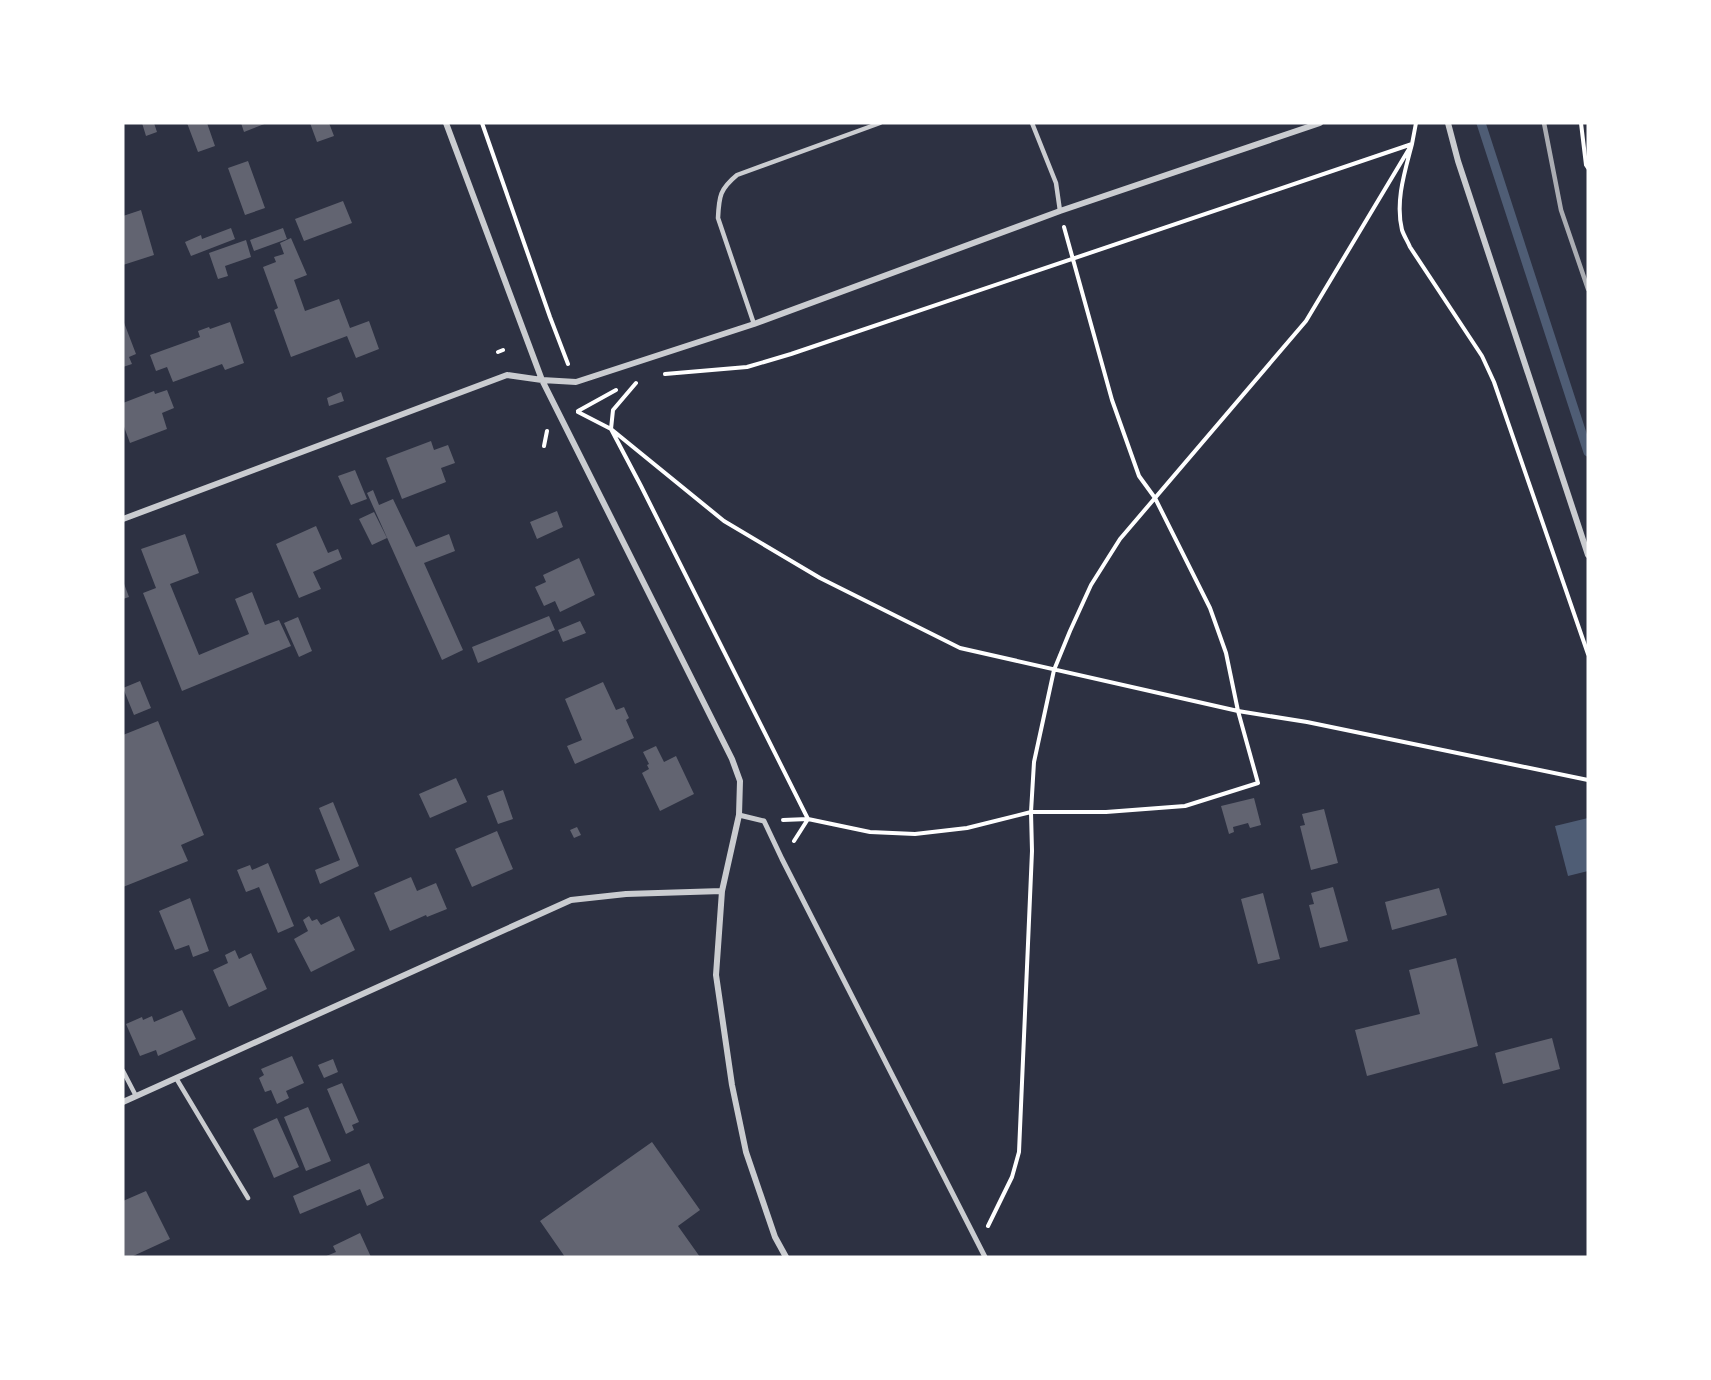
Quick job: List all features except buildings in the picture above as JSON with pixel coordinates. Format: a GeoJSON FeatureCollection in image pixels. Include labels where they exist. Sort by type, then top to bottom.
{"type":"FeatureCollection","features":[{"type":"Feature","properties":{"kind":"street"},"geometry":{"type":"LineString","coordinates":[[446,123],[542,380],[732,759],[740,781],[739,815],[722,891],[716,975],[732,1084],[746,1152],[775,1237],[786,1257]]}},
{"type":"Feature","properties":{"kind":"street"},"geometry":{"type":"LineString","coordinates":[[123,519],[507,375],[576,382],[754,324],[1060,211],[1320,123]]}},
{"type":"Feature","properties":{"kind":"street"},"geometry":{"type":"LineString","coordinates":[[1448,123],[1458,161],[1588,555]]}},
{"type":"Feature","properties":{"kind":"street"},"geometry":{"type":"LineString","coordinates":[[739,815],[764,821],[985,1257]]}},
{"type":"Feature","properties":{"kind":"street"},"geometry":{"type":"LineString","coordinates":[[123,1102],[572,900],[626,894],[722,891]]}},
{"type":"Feature","properties":{"kind":"lane"},"geometry":{"type":"LineString","coordinates":[[754,324],[718,218],[719,200],[726,184],[737,175],[880,123]]}},
{"type":"Feature","properties":{"kind":"lane"},"geometry":{"type":"LineString","coordinates":[[1032,123],[1056,183],[1060,211]]}},
{"type":"Feature","properties":{"kind":"lane"},"geometry":{"type":"LineString","coordinates":[[123,1071],[136,1096]]}},
{"type":"Feature","properties":{"kind":"lane"},"geometry":{"type":"LineString","coordinates":[[176,1078],[248,1198]]}},
{"type":"Feature","properties":{"kind":"path"},"geometry":{"type":"LineString","coordinates":[[482,123],[546,306],[570,367]]}},
{"type":"Feature","properties":{"kind":"path"},"geometry":{"type":"LineString","coordinates":[[1416,123],[1402,184],[1399,207],[1402,230],[1410,248],[1482,356],[1494,382],[1588,654]]}},
{"type":"Feature","properties":{"kind":"path"},"geometry":{"type":"LineString","coordinates":[[1581,123],[1588,168]]}},
{"type":"Feature","properties":{"kind":"path"},"geometry":{"type":"LineString","coordinates":[[654,375],[747,367],[791,354],[1412,144]]}},
{"type":"Feature","properties":{"kind":"path"},"geometry":{"type":"LineString","coordinates":[[979,1244],[1012,1177],[1019,1152],[1032,850],[1030,812],[1034,762],[1054,670],[1091,585],[1120,539],[1306,321],[1412,144]]}},
{"type":"Feature","properties":{"kind":"path"},"geometry":{"type":"LineString","coordinates":[[764,821],[808,819],[870,832],[915,834],[967,828],[1030,812],[1106,812],[1185,806],[1258,783],[1238,711],[1226,653],[1210,608],[1155,498],[1139,476],[1115,411],[1060,211]]}},
{"type":"Feature","properties":{"kind":"path"},"geometry":{"type":"LineString","coordinates":[[578,411],[642,376],[613,410],[611,429],[808,819]]}},
{"type":"Feature","properties":{"kind":"path"},"geometry":{"type":"LineString","coordinates":[[578,411],[580,404]]}},
{"type":"Feature","properties":{"kind":"path"},"geometry":{"type":"LineString","coordinates":[[578,411],[611,429],[724,521],[820,578],[960,648],[1238,711],[1307,722],[1588,780]]}},
{"type":"Feature","properties":{"kind":"path"},"geometry":{"type":"LineString","coordinates":[[544,446],[547,428]]}},
{"type":"Feature","properties":{"kind":"path"},"geometry":{"type":"LineString","coordinates":[[782,859],[808,819]]}},
{"type":"Feature","properties":{"kind":"water"},"geometry":{"type":"Polygon","coordinates":[[[1588,818],[1588,871],[1568,876],[1555,826],[1588,818]]]}},
{"type":"Feature","properties":{"kind":"waterway"},"geometry":{"type":"LineString","coordinates":[[1481,123],[1588,452]]}},
{"type":"Feature","properties":{"kind":"railway"},"geometry":{"type":"LineString","coordinates":[[1544,123],[1561,210],[1588,289]]}}]}
